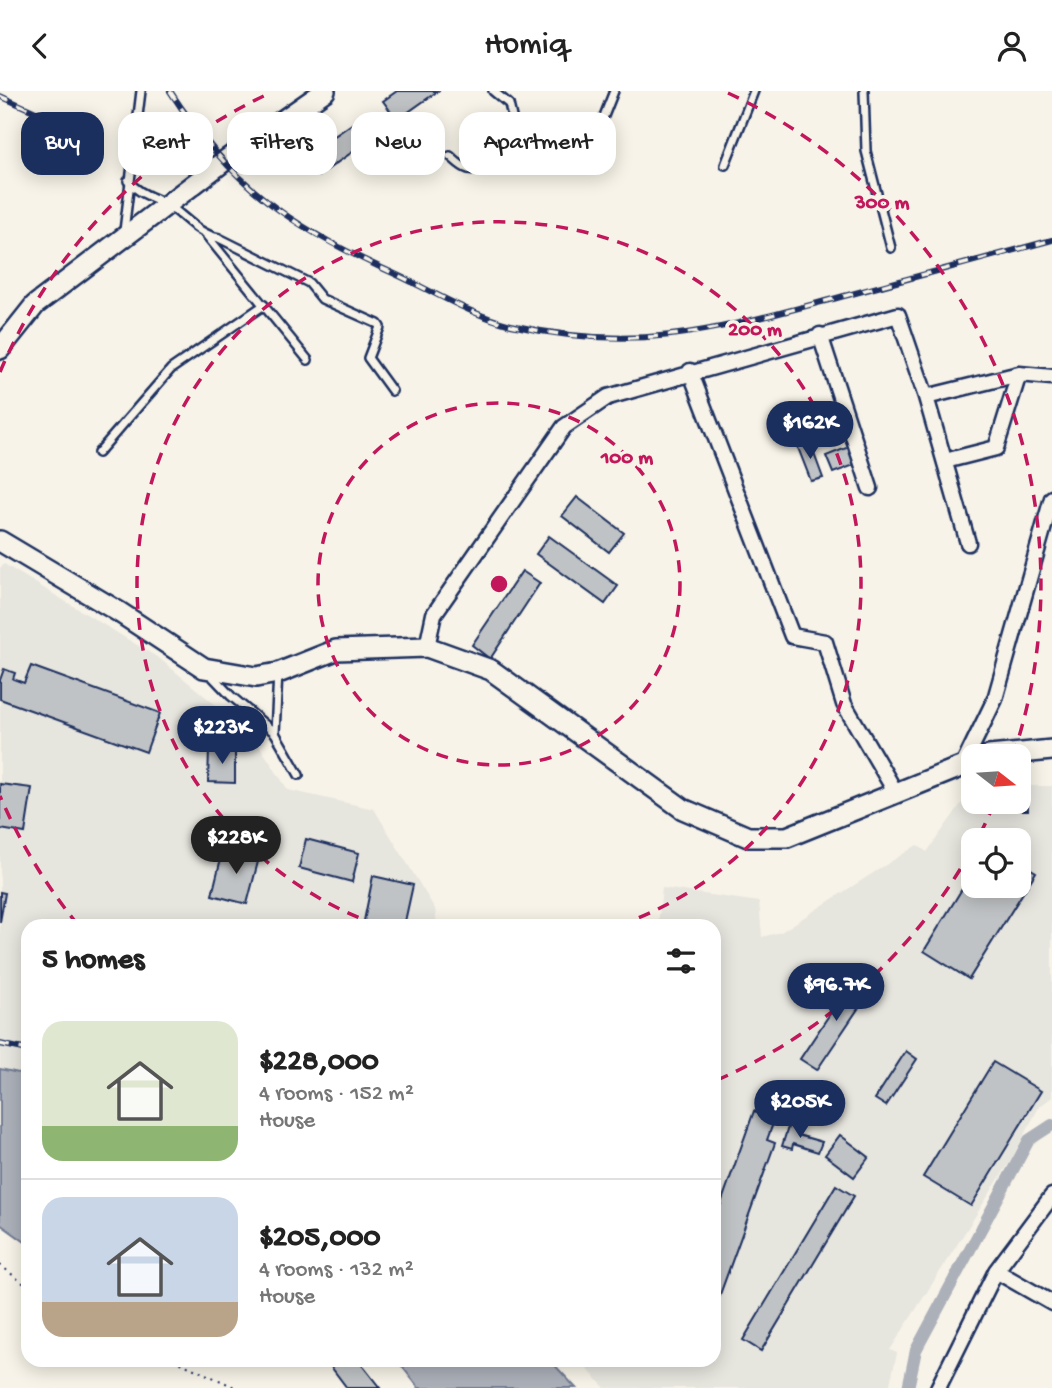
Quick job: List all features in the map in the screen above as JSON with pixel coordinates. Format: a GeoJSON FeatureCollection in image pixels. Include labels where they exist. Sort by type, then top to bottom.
{"type":"FeatureCollection","features":[{"type":"Feature","properties":{"kind":"street"},"geometry":{"type":"LineString","coordinates":[[0,349],[35,305],[223,162],[325,91]]}},
{"type":"Feature","properties":{"kind":"street"},"geometry":{"type":"LineString","coordinates":[[426,647],[434,614],[564,427],[608,397],[690,371],[898,314],[926,397],[968,543]]}},
{"type":"Feature","properties":{"kind":"street"},"geometry":{"type":"LineString","coordinates":[[820,335],[870,488]]}},
{"type":"Feature","properties":{"kind":"street"},"geometry":{"type":"LineString","coordinates":[[690,371],[792,635],[825,642],[844,704],[896,793]]}},
{"type":"Feature","properties":{"kind":"street"},"geometry":{"type":"LineString","coordinates":[[926,397],[1019,373],[1052,377]]}},
{"type":"Feature","properties":{"kind":"street"},"geometry":{"type":"LineString","coordinates":[[945,461],[996,448],[1019,373]]}},
{"type":"Feature","properties":{"kind":"street"},"geometry":{"type":"LineString","coordinates":[[976,744],[995,699],[1052,498]]}},
{"type":"Feature","properties":{"kind":"street"},"geometry":{"type":"LineString","coordinates":[[0,541],[120,612],[204,668],[257,677],[278,673],[336,650],[426,647],[491,670],[683,809],[748,837],[787,837],[961,766]]}},
{"type":"Feature","properties":{"kind":"street"},"geometry":{"type":"LineString","coordinates":[[1031,752],[1052,750]]}},
{"type":"Feature","properties":{"kind":"street"},"geometry":{"type":"LineString","coordinates":[[940,1387],[996,1271],[1052,1196]]}},
{"type":"Feature","properties":{"kind":"street"},"geometry":{"type":"LineString","coordinates":[[996,1271],[1052,1303]]}},
{"type":"Feature","properties":{"kind":"lane"},"geometry":{"type":"LineString","coordinates":[[123,239],[141,91]]}},
{"type":"Feature","properties":{"kind":"lane"},"geometry":{"type":"LineString","coordinates":[[450,156],[466,169],[477,169],[488,161],[512,117],[509,104],[493,91]]}},
{"type":"Feature","properties":{"kind":"lane"},"geometry":{"type":"LineString","coordinates":[[606,112],[614,91]]}},
{"type":"Feature","properties":{"kind":"lane"},"geometry":{"type":"LineString","coordinates":[[725,165],[754,91]]}},
{"type":"Feature","properties":{"kind":"lane"},"geometry":{"type":"LineString","coordinates":[[864,91],[866,151],[891,248]]}},
{"type":"Feature","properties":{"kind":"lane"},"geometry":{"type":"LineString","coordinates":[[128,181],[144,196],[169,205],[207,235],[308,360]]}},
{"type":"Feature","properties":{"kind":"lane"},"geometry":{"type":"LineString","coordinates":[[207,235],[219,238],[309,283],[322,299],[378,324],[380,327],[368,358],[392,391]]}},
{"type":"Feature","properties":{"kind":"lane"},"geometry":{"type":"LineString","coordinates":[[98,453],[171,369],[264,305]]}},
{"type":"Feature","properties":{"kind":"lane"},"geometry":{"type":"LineString","coordinates":[[204,668],[231,696],[275,733],[299,775]]}},
{"type":"Feature","properties":{"kind":"lane"},"geometry":{"type":"LineString","coordinates":[[275,733],[278,673]]}},
{"type":"Feature","properties":{"kind":"path"},"geometry":{"type":"LineString","coordinates":[[0,1265],[21,1282]]}},
{"type":"Feature","properties":{"kind":"path"},"geometry":{"type":"LineString","coordinates":[[190,1367],[237,1388]]}},
{"type":"Feature","properties":{"kind":"shaded area"},"geometry":{"type":"Polygon","coordinates":[[[4,564],[160,659],[253,736],[288,790],[374,809],[435,909],[436,919],[21,919],[21,1074],[0,1069],[0,568],[4,564]]]}},
{"type":"Feature","properties":{"kind":"shaded area"},"geometry":{"type":"Polygon","coordinates":[[[1031,786],[1052,786],[1052,1097],[1039,1107],[1011,1160],[890,1350],[897,1353],[889,1388],[605,1388],[586,1367],[721,1367],[721,919],[659,919],[662,888],[759,902],[762,937],[781,932],[917,845],[927,852],[961,804],[961,814],[1031,814],[1031,786]]]}},
{"type":"Feature","properties":{"kind":"shaded area"},"geometry":{"type":"Polygon","coordinates":[[[0,1069],[21,1074],[21,1239],[0,1224],[0,1069]]]}},
{"type":"Feature","properties":{"kind":"shaded area"},"geometry":{"type":"Polygon","coordinates":[[[402,1367],[556,1367],[576,1388],[419,1388],[402,1367]]]}},
{"type":"Feature","properties":{"kind":"building"},"geometry":{"type":"Polygon","coordinates":[[[397,91],[438,91],[408,112],[391,112],[383,101],[397,91]]]}},
{"type":"Feature","properties":{"kind":"building"},"geometry":{"type":"Polygon","coordinates":[[[351,125],[351,153],[337,163],[337,134],[351,125]]]}},
{"type":"Feature","properties":{"kind":"building"},"geometry":{"type":"Polygon","coordinates":[[[809,440],[823,478],[811,481],[797,445],[809,440]]]}},
{"type":"Feature","properties":{"kind":"building"},"geometry":{"type":"Polygon","coordinates":[[[851,446],[857,464],[833,473],[826,456],[851,446]]]}},
{"type":"Feature","properties":{"kind":"building"},"geometry":{"type":"Polygon","coordinates":[[[577,497],[624,533],[609,552],[562,516],[577,497]]]}},
{"type":"Feature","properties":{"kind":"building"},"geometry":{"type":"Polygon","coordinates":[[[549,536],[618,586],[605,604],[536,554],[549,536]]]}},
{"type":"Feature","properties":{"kind":"building"},"geometry":{"type":"Polygon","coordinates":[[[522,571],[540,583],[490,659],[472,645],[522,571]]]}},
{"type":"Feature","properties":{"kind":"building"},"geometry":{"type":"Polygon","coordinates":[[[31,666],[160,713],[146,752],[0,699],[0,680],[4,669],[15,673],[13,679],[24,683],[31,666]]]}},
{"type":"Feature","properties":{"kind":"building"},"geometry":{"type":"Polygon","coordinates":[[[209,749],[235,750],[235,783],[208,782],[209,749]]]}},
{"type":"Feature","properties":{"kind":"building"},"geometry":{"type":"Polygon","coordinates":[[[0,784],[32,788],[25,833],[0,829],[0,784]]]}},
{"type":"Feature","properties":{"kind":"building"},"geometry":{"type":"Polygon","coordinates":[[[306,839],[359,853],[352,882],[299,868],[306,839]]]}},
{"type":"Feature","properties":{"kind":"building"},"geometry":{"type":"Polygon","coordinates":[[[238,848],[260,854],[247,904],[212,895],[222,854],[236,858],[238,848]]]}},
{"type":"Feature","properties":{"kind":"building"},"geometry":{"type":"Polygon","coordinates":[[[373,876],[413,885],[406,919],[364,919],[373,876]]]}},
{"type":"Feature","properties":{"kind":"building"},"geometry":{"type":"Polygon","coordinates":[[[961,891],[961,898],[1020,898],[969,979],[924,951],[961,891]]]}},
{"type":"Feature","properties":{"kind":"building"},"geometry":{"type":"Polygon","coordinates":[[[0,892],[5,893],[0,922],[0,892]]]}},
{"type":"Feature","properties":{"kind":"building"},"geometry":{"type":"Polygon","coordinates":[[[855,976],[872,988],[817,1070],[800,1059],[855,976]]]}},
{"type":"Feature","properties":{"kind":"building"},"geometry":{"type":"Polygon","coordinates":[[[906,1051],[917,1059],[886,1106],[875,1099],[906,1051]]]}},
{"type":"Feature","properties":{"kind":"building"},"geometry":{"type":"Polygon","coordinates":[[[993,1062],[1041,1091],[971,1206],[923,1177],[993,1062]]]}},
{"type":"Feature","properties":{"kind":"building"},"geometry":{"type":"Polygon","coordinates":[[[754,1111],[775,1118],[767,1140],[775,1143],[721,1292],[721,1203],[754,1111]]]}},
{"type":"Feature","properties":{"kind":"building"},"geometry":{"type":"Polygon","coordinates":[[[789,1124],[801,1127],[798,1135],[822,1142],[818,1152],[793,1144],[792,1149],[782,1146],[789,1124]]]}},
{"type":"Feature","properties":{"kind":"building"},"geometry":{"type":"Polygon","coordinates":[[[840,1135],[869,1157],[854,1177],[825,1155],[840,1135]]]}},
{"type":"Feature","properties":{"kind":"building"},"geometry":{"type":"Polygon","coordinates":[[[836,1185],[854,1196],[761,1351],[743,1340],[836,1185]]]}},
{"type":"Feature","properties":{"kind":"building"},"geometry":{"type":"Polygon","coordinates":[[[331,1367],[364,1367],[380,1388],[347,1388],[331,1367]]]}},
{"type":"Feature","properties":{"kind":"waterway"},"geometry":{"type":"LineString","coordinates":[[908,1388],[916,1350],[1029,1140],[1052,1125]]}},
{"type":"Feature","properties":{"kind":"railway"},"geometry":{"type":"LineString","coordinates":[[170,91],[193,125],[241,179],[295,221],[358,257],[466,309],[496,321],[558,334],[602,338],[642,337],[721,327],[1052,240]]}},
{"type":"Feature","properties":{"kind":"railway"},"geometry":{"type":"LineString","coordinates":[[0,96],[36,112]]}},
{"type":"Feature","properties":{"kind":"railway"},"geometry":{"type":"LineString","coordinates":[[0,1044],[21,1048]]}}]}
